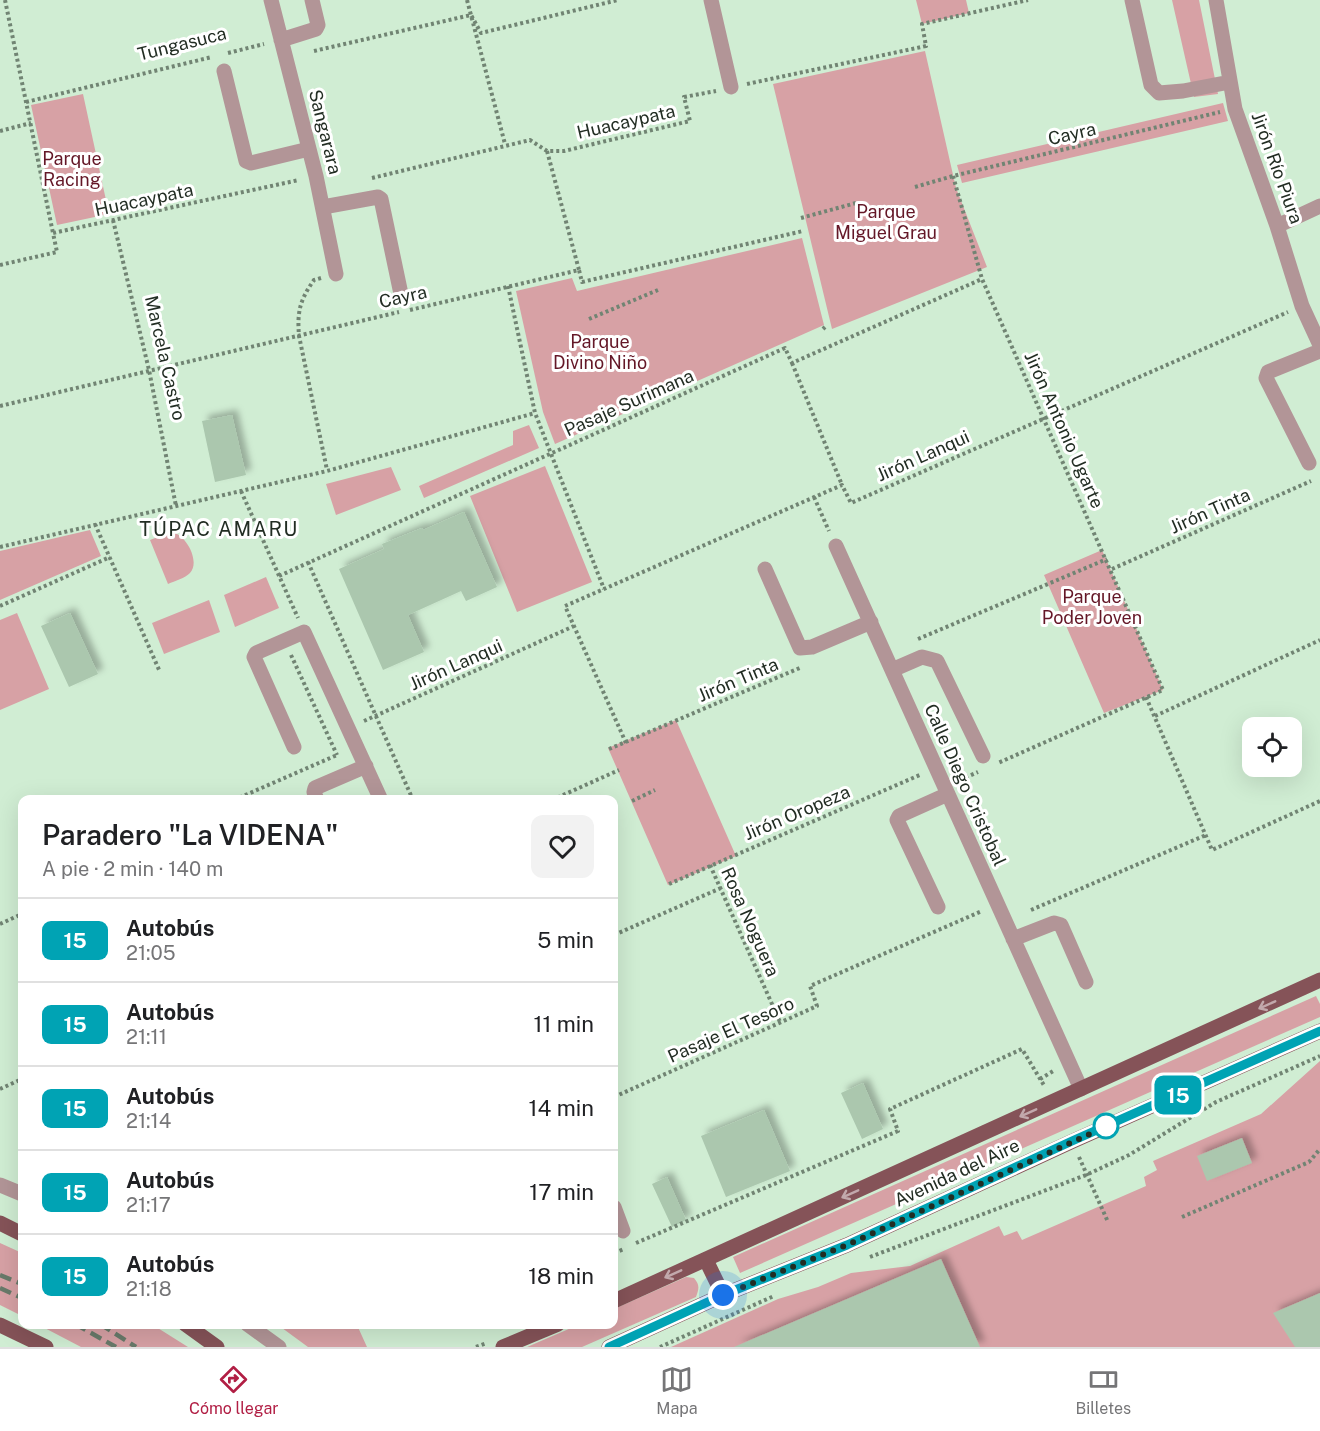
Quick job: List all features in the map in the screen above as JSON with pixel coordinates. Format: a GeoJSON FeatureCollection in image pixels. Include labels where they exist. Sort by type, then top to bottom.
{"type":"FeatureCollection","features":[{"type":"Feature","properties":{"kind":"main road","name":"Avenida del Aire"},"geometry":{"type":"LineString","coordinates":[[618,1299],[1320,980]]}},
{"type":"Feature","properties":{"kind":"main road","name":"Avenida del Aire"},"geometry":{"type":"LineString","coordinates":[[609,1347],[723,1295],[847,1245],[1072,1141],[1320,1031]]}},
{"type":"Feature","properties":{"kind":"main road"},"geometry":{"type":"LineString","coordinates":[[0,1223],[18,1232]]}},
{"type":"Feature","properties":{"kind":"main road"},"geometry":{"type":"LineString","coordinates":[[706,1260],[723,1295]]}},
{"type":"Feature","properties":{"kind":"main road"},"geometry":{"type":"LineString","coordinates":[[0,1325],[46,1347]]}},
{"type":"Feature","properties":{"kind":"main road"},"geometry":{"type":"LineString","coordinates":[[192,1329],[217,1347]]}},
{"type":"Feature","properties":{"kind":"main road"},"geometry":{"type":"LineString","coordinates":[[503,1347],[546,1329]]}},
{"type":"Feature","properties":{"kind":"street","name":"Sangarara"},"geometry":{"type":"LineString","coordinates":[[271,0],[316,176],[336,274]]}},
{"type":"Feature","properties":{"kind":"street"},"geometry":{"type":"LineString","coordinates":[[281,40],[316,29],[318,25],[312,0]]}},
{"type":"Feature","properties":{"kind":"street"},"geometry":{"type":"LineString","coordinates":[[711,0],[731,87]]}},
{"type":"Feature","properties":{"kind":"street"},"geometry":{"type":"LineString","coordinates":[[1132,0],[1151,85],[1159,93],[1183,91],[1230,81]]}},
{"type":"Feature","properties":{"kind":"street","name":"Jirón Río Piura"},"geometry":{"type":"LineString","coordinates":[[1216,0],[1235,109],[1277,226],[1302,306],[1320,345]]}},
{"type":"Feature","properties":{"kind":"street"},"geometry":{"type":"LineString","coordinates":[[224,71],[246,161],[251,163],[309,149]]}},
{"type":"Feature","properties":{"kind":"street"},"geometry":{"type":"LineString","coordinates":[[323,207],[381,198],[401,294]]}},
{"type":"Feature","properties":{"kind":"street"},"geometry":{"type":"LineString","coordinates":[[1277,226],[1320,206]]}},
{"type":"Feature","properties":{"kind":"street"},"geometry":{"type":"LineString","coordinates":[[1309,463],[1266,378],[1268,372],[1320,351]]}},
{"type":"Feature","properties":{"kind":"street","name":"Calle Diego Cristobal"},"geometry":{"type":"LineString","coordinates":[[836,546],[1081,1089]]}},
{"type":"Feature","properties":{"kind":"street"},"geometry":{"type":"LineString","coordinates":[[765,569],[800,648],[812,648],[871,622]]}},
{"type":"Feature","properties":{"kind":"street"},"geometry":{"type":"LineString","coordinates":[[294,747],[254,657],[256,653],[304,632],[379,795]]}},
{"type":"Feature","properties":{"kind":"street"},"geometry":{"type":"LineString","coordinates":[[892,670],[922,657],[937,661],[985,762]]}},
{"type":"Feature","properties":{"kind":"street"},"geometry":{"type":"LineString","coordinates":[[315,795],[315,788],[366,766]]}},
{"type":"Feature","properties":{"kind":"street"},"geometry":{"type":"LineString","coordinates":[[938,907],[897,820],[899,816],[947,791]]}},
{"type":"Feature","properties":{"kind":"street"},"geometry":{"type":"LineString","coordinates":[[1013,939],[1054,923],[1061,925],[1086,982]]}},
{"type":"Feature","properties":{"kind":"street"},"geometry":{"type":"LineString","coordinates":[[0,1185],[18,1192]]}},
{"type":"Feature","properties":{"kind":"street"},"geometry":{"type":"LineString","coordinates":[[618,1218],[623,1231]]}},
{"type":"Feature","properties":{"kind":"street"},"geometry":{"type":"LineString","coordinates":[[254,1329],[279,1347]]}},
{"type":"Feature","properties":{"kind":"path"},"geometry":{"type":"LineString","coordinates":[[0,265],[57,252],[5,0]]}},
{"type":"Feature","properties":{"kind":"path"},"geometry":{"type":"LineString","coordinates":[[467,0],[505,144]]}},
{"type":"Feature","properties":{"kind":"path"},"geometry":{"type":"LineString","coordinates":[[471,15],[481,33],[618,0]]}},
{"type":"Feature","properties":{"kind":"path","name":"Huacaypata"},"geometry":{"type":"LineString","coordinates":[[366,179],[505,144],[530,140],[547,151],[564,151],[690,121],[684,97],[926,46],[922,24],[1028,0]]}},
{"type":"Feature","properties":{"kind":"path"},"geometry":{"type":"LineString","coordinates":[[286,57],[471,15]]}},
{"type":"Feature","properties":{"kind":"path","name":"Tungasuca"},"geometry":{"type":"LineString","coordinates":[[26,102],[281,40]]}},
{"type":"Feature","properties":{"kind":"path","name":"Cayra"},"geometry":{"type":"LineString","coordinates":[[915,187],[1235,109]]}},
{"type":"Feature","properties":{"kind":"path"},"geometry":{"type":"LineString","coordinates":[[0,130],[31,123]]}},
{"type":"Feature","properties":{"kind":"path"},"geometry":{"type":"LineString","coordinates":[[547,151],[582,282],[804,231]]}},
{"type":"Feature","properties":{"kind":"path","name":"Huacaypata"},"geometry":{"type":"LineString","coordinates":[[53,233],[316,176]]}},
{"type":"Feature","properties":{"kind":"path","name":"Jirón Antonio Ugarte"},"geometry":{"type":"LineString","coordinates":[[953,176],[982,279],[1112,569],[1163,690],[1146,697]]}},
{"type":"Feature","properties":{"kind":"path"},"geometry":{"type":"LineString","coordinates":[[801,218],[856,203]]}},
{"type":"Feature","properties":{"kind":"path","name":"Marcela Castro"},"geometry":{"type":"LineString","coordinates":[[113,220],[149,370],[176,506]]}},
{"type":"Feature","properties":{"kind":"path","name":"Cayra"},"geometry":{"type":"LineString","coordinates":[[0,406],[579,270]]}},
{"type":"Feature","properties":{"kind":"path"},"geometry":{"type":"LineString","coordinates":[[327,471],[297,320],[301,299],[314,280],[336,274]]}},
{"type":"Feature","properties":{"kind":"path"},"geometry":{"type":"LineString","coordinates":[[792,363],[982,279]]}},
{"type":"Feature","properties":{"kind":"path"},"geometry":{"type":"LineString","coordinates":[[508,286],[535,412],[604,590]]}},
{"type":"Feature","properties":{"kind":"path"},"geometry":{"type":"LineString","coordinates":[[589,319],[658,290]]}},
{"type":"Feature","properties":{"kind":"path","name":"Jirón Lanqui"},"geometry":{"type":"LineString","coordinates":[[842,485],[851,503],[1302,306]]}},
{"type":"Feature","properties":{"kind":"path","name":"Pasaje Surimana"},"geometry":{"type":"LineString","coordinates":[[279,576],[787,347],[842,485]]}},
{"type":"Feature","properties":{"kind":"path"},"geometry":{"type":"LineString","coordinates":[[0,547],[327,471],[535,412]]}},
{"type":"Feature","properties":{"kind":"path","name":"Jirón Tinta"},"geometry":{"type":"LineString","coordinates":[[1112,569],[1320,477]]}},
{"type":"Feature","properties":{"kind":"path"},"geometry":{"type":"LineString","coordinates":[[626,743],[565,606],[842,485]]}},
{"type":"Feature","properties":{"kind":"path"},"geometry":{"type":"LineString","coordinates":[[241,491],[304,632]]}},
{"type":"Feature","properties":{"kind":"path"},"geometry":{"type":"LineString","coordinates":[[814,497],[836,546]]}},
{"type":"Feature","properties":{"kind":"path"},"geometry":{"type":"LineString","coordinates":[[95,525],[160,672]]}},
{"type":"Feature","properties":{"kind":"path"},"geometry":{"type":"LineString","coordinates":[[0,606],[110,557]]}},
{"type":"Feature","properties":{"kind":"path"},"geometry":{"type":"LineString","coordinates":[[916,639],[1107,559]]}},
{"type":"Feature","properties":{"kind":"path"},"geometry":{"type":"LineString","coordinates":[[308,562],[411,795]]}},
{"type":"Feature","properties":{"kind":"path","name":"Jirón Lanqui"},"geometry":{"type":"LineString","coordinates":[[349,728],[574,626]]}},
{"type":"Feature","properties":{"kind":"path"},"geometry":{"type":"LineString","coordinates":[[1155,716],[1320,640]]}},
{"type":"Feature","properties":{"kind":"path"},"geometry":{"type":"LineString","coordinates":[[284,641],[337,755]]}},
{"type":"Feature","properties":{"kind":"path","name":"Jirón Tinta"},"geometry":{"type":"LineString","coordinates":[[609,749],[811,663]]}},
{"type":"Feature","properties":{"kind":"path"},"geometry":{"type":"LineString","coordinates":[[998,763],[1146,697],[1212,850],[1320,801]]}},
{"type":"Feature","properties":{"kind":"path"},"geometry":{"type":"LineString","coordinates":[[245,795],[357,746]]}},
{"type":"Feature","properties":{"kind":"path"},"geometry":{"type":"LineString","coordinates":[[947,791],[985,762]]}},
{"type":"Feature","properties":{"kind":"path","name":"Jirón Oropeza"},"geometry":{"type":"LineString","coordinates":[[669,884],[936,768]]}},
{"type":"Feature","properties":{"kind":"path"},"geometry":{"type":"LineString","coordinates":[[563,795],[619,770]]}},
{"type":"Feature","properties":{"kind":"path"},"geometry":{"type":"LineString","coordinates":[[632,801],[655,790]]}},
{"type":"Feature","properties":{"kind":"path"},"geometry":{"type":"LineString","coordinates":[[1005,921],[1206,835]]}},
{"type":"Feature","properties":{"kind":"path","name":"Rosa Noguera"},"geometry":{"type":"LineString","coordinates":[[710,866],[780,1022]]}},
{"type":"Feature","properties":{"kind":"path"},"geometry":{"type":"LineString","coordinates":[[618,933],[721,888]]}},
{"type":"Feature","properties":{"kind":"path","name":"Pasaje El Tesoro"},"geometry":{"type":"LineString","coordinates":[[618,1095],[817,1006],[810,986],[998,904]]}},
{"type":"Feature","properties":{"kind":"path"},"geometry":{"type":"LineString","coordinates":[[0,924],[18,916]]}},
{"type":"Feature","properties":{"kind":"path"},"geometry":{"type":"LineString","coordinates":[[618,1251],[898,1131],[890,1110],[1022,1050],[1055,1101]]}},
{"type":"Feature","properties":{"kind":"path"},"geometry":{"type":"LineString","coordinates":[[866,1258],[1086,1175],[1129,1155],[1216,1102],[1320,1056]]}},
{"type":"Feature","properties":{"kind":"path"},"geometry":{"type":"LineString","coordinates":[[0,1089],[18,1081]]}},
{"type":"Feature","properties":{"kind":"path"},"geometry":{"type":"LineString","coordinates":[[1072,1141],[1108,1222]]}},
{"type":"Feature","properties":{"kind":"path"},"geometry":{"type":"LineString","coordinates":[[1182,1217],[1310,1162],[1320,1149]]}},
{"type":"Feature","properties":{"kind":"path"},"geometry":{"type":"LineString","coordinates":[[660,1347],[780,1293]]}},
{"type":"Feature","properties":{"kind":"green space"},"geometry":{"type":"Polygon","coordinates":[[[916,0],[966,0],[969,13],[922,24],[916,0]]]}},
{"type":"Feature","properties":{"kind":"green space"},"geometry":{"type":"Polygon","coordinates":[[[1172,0],[1199,0],[1218,94],[1194,97],[1172,0]]]}},
{"type":"Feature","properties":{"kind":"green space","name":"Parque Miguel Grau"},"geometry":{"type":"Polygon","coordinates":[[[925,51],[956,188],[987,267],[832,329],[773,84],[925,51]]]}},
{"type":"Feature","properties":{"kind":"green space","name":"Parque Racing"},"geometry":{"type":"Polygon","coordinates":[[[83,94],[109,214],[57,225],[31,105],[83,94]]]}},
{"type":"Feature","properties":{"kind":"green space"},"geometry":{"type":"Polygon","coordinates":[[[1223,103],[1228,121],[962,183],[957,165],[1223,103]]]}},
{"type":"Feature","properties":{"kind":"green space","name":"Parque Divino Niño"},"geometry":{"type":"Polygon","coordinates":[[[802,238],[824,325],[555,444],[543,412],[516,291],[572,278],[577,291],[802,238]]]}},
{"type":"Feature","properties":{"kind":"green space"},"geometry":{"type":"Polygon","coordinates":[[[529,425],[539,448],[424,498],[419,486],[513,445],[513,431],[529,425]]]}},
{"type":"Feature","properties":{"kind":"green space"},"geometry":{"type":"Polygon","coordinates":[[[545,466],[592,582],[517,612],[470,496],[545,466]]]}},
{"type":"Feature","properties":{"kind":"green space"},"geometry":{"type":"Polygon","coordinates":[[[391,467],[401,490],[336,515],[326,484],[391,467]]]}},
{"type":"Feature","properties":{"kind":"green space"},"geometry":{"type":"Polygon","coordinates":[[[90,530],[101,556],[0,600],[0,551],[90,530]]]}},
{"type":"Feature","properties":{"kind":"green space"},"geometry":{"type":"Polygon","coordinates":[[[171,532],[186,542],[194,562],[190,573],[168,584],[150,540],[171,532]]]}},
{"type":"Feature","properties":{"kind":"green space","name":"Parque Poder Joven"},"geometry":{"type":"Polygon","coordinates":[[[1102,550],[1163,690],[1104,713],[1044,575],[1102,550]]]}},
{"type":"Feature","properties":{"kind":"green space"},"geometry":{"type":"Polygon","coordinates":[[[266,577],[279,608],[235,627],[224,595],[266,577]]]}},
{"type":"Feature","properties":{"kind":"green space"},"geometry":{"type":"Polygon","coordinates":[[[209,600],[220,632],[164,654],[152,623],[209,600]]]}},
{"type":"Feature","properties":{"kind":"green space"},"geometry":{"type":"Polygon","coordinates":[[[17,613],[49,689],[0,710],[0,620],[17,613]]]}},
{"type":"Feature","properties":{"kind":"green space"},"geometry":{"type":"Polygon","coordinates":[[[676,720],[736,856],[668,885],[608,748],[676,720]]]}},
{"type":"Feature","properties":{"kind":"green space"},"geometry":{"type":"Polygon","coordinates":[[[1316,996],[1320,1004],[1320,1017],[740,1273],[733,1257],[1316,996]]]}},
{"type":"Feature","properties":{"kind":"green space"},"geometry":{"type":"Polygon","coordinates":[[[1320,1061],[1320,1347],[671,1347],[778,1299],[818,1287],[851,1273],[910,1266],[999,1226],[1004,1236],[1017,1231],[1022,1240],[1146,1186],[1144,1177],[1157,1170],[1153,1161],[1261,1114],[1320,1061]]]}},
{"type":"Feature","properties":{"kind":"green space"},"geometry":{"type":"Polygon","coordinates":[[[0,1243],[18,1251],[18,1314],[0,1305],[0,1243]]]}},
{"type":"Feature","properties":{"kind":"green space"},"geometry":{"type":"Polygon","coordinates":[[[686,1277],[694,1278],[698,1285],[696,1297],[582,1347],[527,1347],[569,1329],[618,1329],[618,1307],[686,1277]]]}},
{"type":"Feature","properties":{"kind":"green space"},"geometry":{"type":"Polygon","coordinates":[[[47,1329],[159,1329],[188,1347],[81,1347],[47,1329]]]}},
{"type":"Feature","properties":{"kind":"green space"},"geometry":{"type":"Polygon","coordinates":[[[283,1329],[359,1329],[367,1347],[308,1347],[283,1329]]]}},
{"type":"Feature","properties":{"kind":"building"},"geometry":{"type":"Polygon","coordinates":[[[232,415],[246,475],[215,482],[202,421],[232,415]]]}},
{"type":"Feature","properties":{"kind":"building"},"geometry":{"type":"Polygon","coordinates":[[[464,512],[497,587],[466,601],[461,591],[408,615],[424,652],[383,670],[339,569],[384,549],[382,544],[422,528],[423,530],[464,512]]]}},
{"type":"Feature","properties":{"kind":"building"},"geometry":{"type":"Polygon","coordinates":[[[70,613],[98,674],[69,687],[41,626],[70,613]]]}},
{"type":"Feature","properties":{"kind":"building"},"geometry":{"type":"Polygon","coordinates":[[[863,1083],[883,1129],[862,1139],[841,1093],[863,1083]]]}},
{"type":"Feature","properties":{"kind":"building"},"geometry":{"type":"Polygon","coordinates":[[[764,1110],[790,1171],[726,1197],[701,1136],[764,1110]]]}},
{"type":"Feature","properties":{"kind":"building"},"geometry":{"type":"Polygon","coordinates":[[[1242,1138],[1252,1163],[1207,1181],[1197,1156],[1242,1138]]]}},
{"type":"Feature","properties":{"kind":"building"},"geometry":{"type":"Polygon","coordinates":[[[667,1177],[686,1220],[672,1227],[652,1184],[667,1177]]]}},
{"type":"Feature","properties":{"kind":"building"},"geometry":{"type":"Polygon","coordinates":[[[941,1259],[980,1347],[734,1347],[941,1259]]]}},
{"type":"Feature","properties":{"kind":"building"},"geometry":{"type":"Polygon","coordinates":[[[1320,1293],[1320,1347],[1295,1347],[1273,1313],[1320,1293]]]}},
{"type":"Feature","properties":{"kind":"railway"},"geometry":{"type":"LineString","coordinates":[[0,1275],[18,1282]]}},
{"type":"Feature","properties":{"kind":"railway"},"geometry":{"type":"LineString","coordinates":[[0,1288],[18,1296]]}},
{"type":"Feature","properties":{"kind":"railway"},"geometry":{"type":"LineString","coordinates":[[84,1329],[116,1347]]}},
{"type":"Feature","properties":{"kind":"railway"},"geometry":{"type":"LineString","coordinates":[[108,1329],[136,1347]]}},
{"type":"Feature","properties":{"kind":"bus line","name":"15"},"geometry":{"type":"LineString","coordinates":[[609,1347],[723,1295],[847,1245],[1072,1141],[1320,1031]]}},
{"type":"Feature","properties":{"kind":"district","name":"TÚPAC AMARU"},"geometry":{"type":"Point","coordinates":[219,529]}},
{"type":"Feature","properties":{"kind":"route"},"geometry":{"type":"LineString","coordinates":[[723,1295],[847,1245],[1116,1122],[1106,1126]]}}]}
